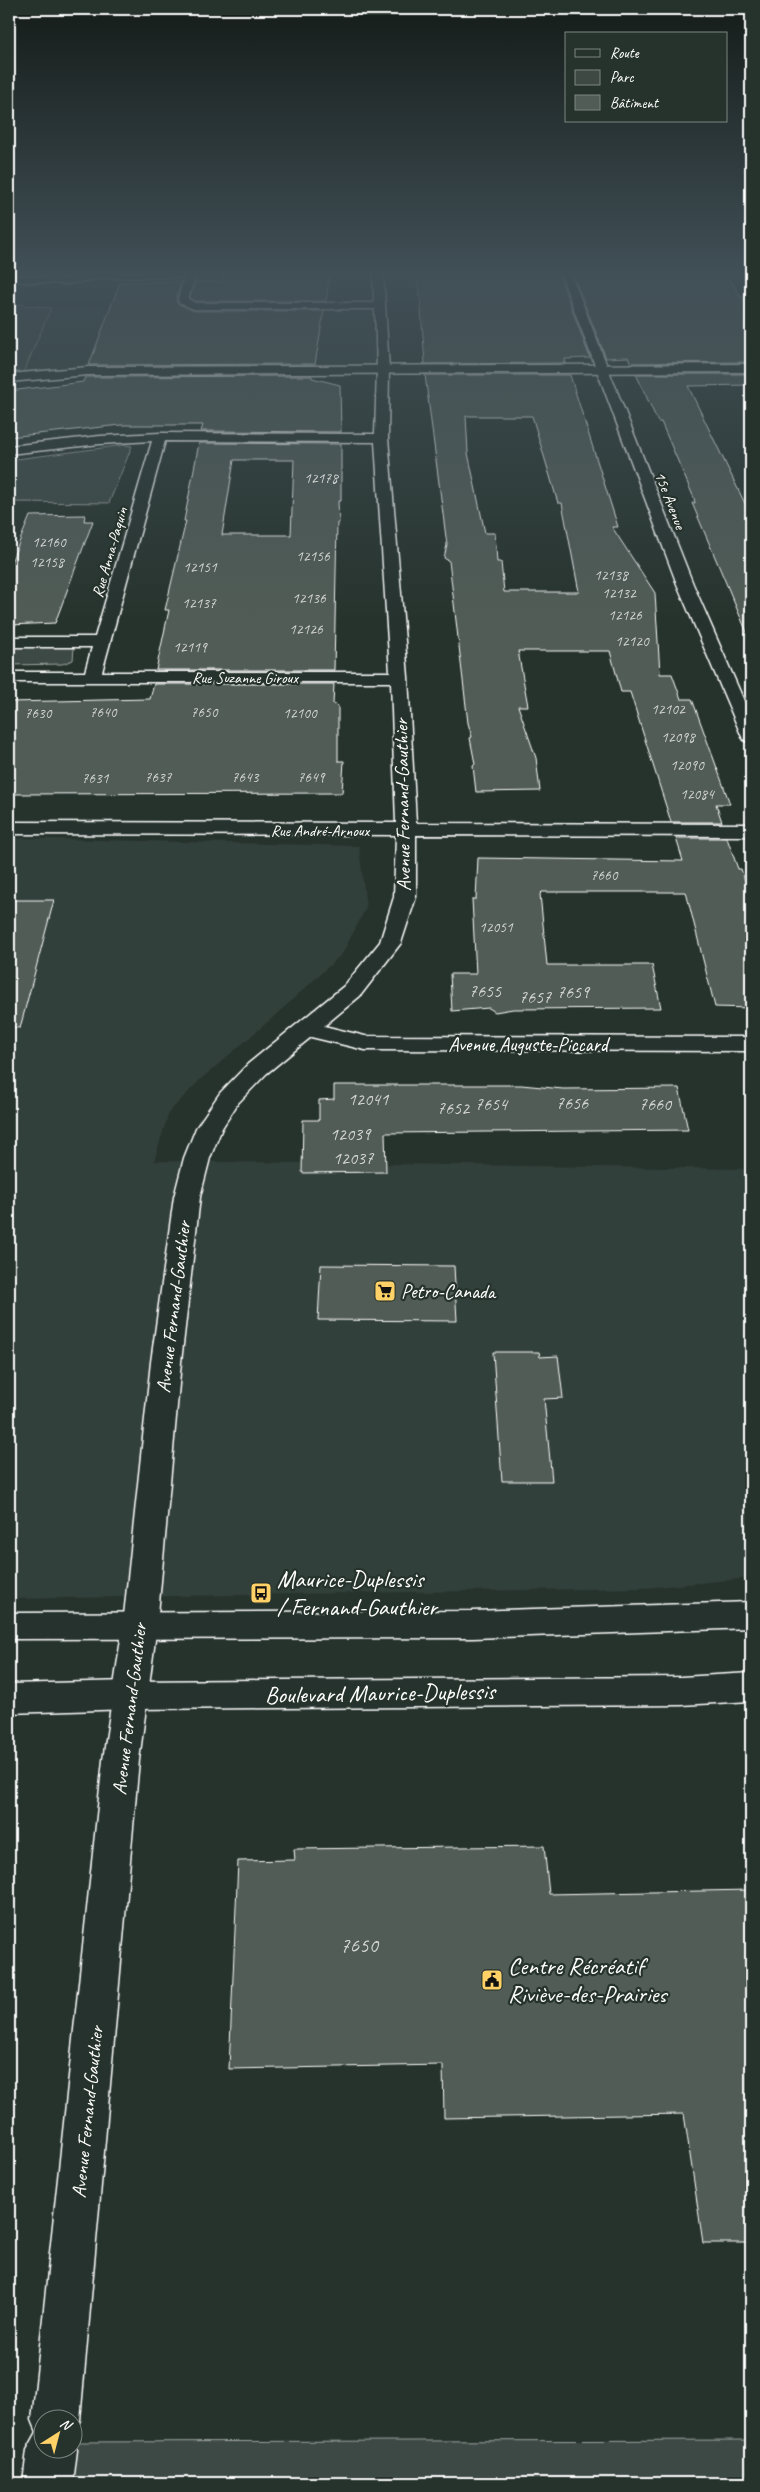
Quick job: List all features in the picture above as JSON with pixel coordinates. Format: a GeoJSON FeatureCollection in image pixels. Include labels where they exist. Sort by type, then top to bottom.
{"type":"FeatureCollection","features":[{"type":"Feature","properties":{"kind":"street","name":"Avenue Fernand-Gauthier"},"geometry":{"type":"LineString","coordinates":[[57,2410],[121,1760],[140,1625],[180,1238],[186,1197],[197,1158],[209,1128],[229,1098],[257,1068],[352,991],[390,943],[398,924],[405,897],[406,831],[399,677],[381,438],[382,388]]}},
{"type":"Feature","properties":{"kind":"street","name":"15e Avenue"},"geometry":{"type":"LineString","coordinates":[[609,388],[685,584],[737,685],[751,737]]}},
{"type":"Feature","properties":{"kind":"street"},"geometry":{"type":"LineString","coordinates":[[9,450],[100,440],[160,437],[381,438]]}},
{"type":"Feature","properties":{"kind":"street","name":"Rue Anna-Paquin"},"geometry":{"type":"LineString","coordinates":[[92,677],[160,437]]}},
{"type":"Feature","properties":{"kind":"street"},"geometry":{"type":"LineString","coordinates":[[9,642],[102,642]]}},
{"type":"Feature","properties":{"kind":"street","name":"Rue Suzanne Giroux"},"geometry":{"type":"LineString","coordinates":[[9,677],[399,677]]}},
{"type":"Feature","properties":{"kind":"street","name":"Rue André-Arnoux"},"geometry":{"type":"LineString","coordinates":[[9,828],[406,831],[751,830]]}},
{"type":"Feature","properties":{"kind":"street","name":"Avenue Auguste-Piccard"},"geometry":{"type":"LineString","coordinates":[[307,1029],[365,1044],[751,1044]]}},
{"type":"Feature","properties":{"kind":"street"},"geometry":{"type":"LineString","coordinates":[[9,1626],[552,1622],[660,1620],[751,1615]]}},
{"type":"Feature","properties":{"kind":"street","name":"Boulevard Maurice-Duplessis"},"geometry":{"type":"LineString","coordinates":[[9,1699],[130,1696],[681,1691],[751,1687]]}},
{"type":"Feature","properties":{"kind":"street"},"geometry":{"type":"LineString","coordinates":[[48,2483],[51,2460]]}},
{"type":"Feature","properties":{"kind":"shaded area"},"geometry":{"type":"Polygon","coordinates":[[[9,838],[359,846],[366,908],[342,954],[278,1013],[201,1079],[169,1112],[154,1161],[751,1169],[751,1578],[645,1588],[9,1599],[9,838]]]}},
{"type":"Feature","properties":{"kind":"green space"},"geometry":{"type":"Polygon","coordinates":[[[125,445],[132,446],[109,503],[14,502],[9,518],[9,460],[125,445]]]}},
{"type":"Feature","properties":{"kind":"green space"},"geometry":{"type":"Polygon","coordinates":[[[9,647],[74,647],[73,660],[62,664],[9,665],[9,647]]]}},
{"type":"Feature","properties":{"kind":"green space"},"geometry":{"type":"Polygon","coordinates":[[[751,2440],[751,2483],[62,2483],[65,2460],[82,2460],[82,2442],[751,2440]]]}},
{"type":"Feature","properties":{"kind":"building"},"geometry":{"type":"Polygon","coordinates":[[[31,388],[340,388],[341,432],[201,431],[203,425],[121,425],[9,437],[9,391],[31,388]]]}},
{"type":"Feature","properties":{"kind":"building"},"geometry":{"type":"Polygon","coordinates":[[[427,388],[574,388],[618,527],[612,527],[655,593],[660,674],[672,674],[681,699],[692,699],[730,804],[716,804],[722,822],[671,822],[630,692],[621,692],[610,651],[518,651],[528,706],[518,706],[536,758],[540,791],[476,792],[473,766],[475,764],[470,738],[472,737],[468,723],[449,561],[444,558],[447,545],[427,388]],[[466,416],[468,453],[485,533],[495,533],[497,562],[501,562],[504,592],[579,592],[562,503],[558,503],[532,416],[466,416]]]}},
{"type":"Feature","properties":{"kind":"building"},"geometry":{"type":"Polygon","coordinates":[[[643,388],[689,388],[751,516],[751,642],[692,503],[695,503],[694,498],[661,422],[658,422],[643,388]]]}},
{"type":"Feature","properties":{"kind":"building"},"geometry":{"type":"Polygon","coordinates":[[[199,443],[341,444],[341,501],[338,501],[339,523],[337,523],[334,670],[156,670],[169,610],[165,610],[186,521],[184,521],[199,443]],[[234,460],[222,535],[291,535],[294,460],[234,460]]]}},
{"type":"Feature","properties":{"kind":"building"},"geometry":{"type":"Polygon","coordinates":[[[85,515],[84,521],[93,521],[55,623],[9,625],[9,567],[30,516],[85,515]]]}},
{"type":"Feature","properties":{"kind":"building"},"geometry":{"type":"Polygon","coordinates":[[[154,684],[334,684],[333,704],[338,706],[338,761],[344,761],[342,793],[9,794],[9,702],[150,699],[154,684]]]}},
{"type":"Feature","properties":{"kind":"building"},"geometry":{"type":"Polygon","coordinates":[[[676,838],[727,838],[738,869],[741,869],[751,898],[751,1008],[715,1007],[686,892],[542,892],[540,894],[547,965],[652,965],[661,1008],[513,1009],[495,1012],[489,1008],[452,1011],[450,974],[476,974],[472,899],[476,899],[478,858],[683,861],[676,838]]]}},
{"type":"Feature","properties":{"kind":"building"},"geometry":{"type":"Polygon","coordinates":[[[9,900],[54,900],[20,1028],[9,1027],[9,900]]]}},
{"type":"Feature","properties":{"kind":"building"},"geometry":{"type":"Polygon","coordinates":[[[334,1085],[521,1085],[563,1089],[679,1088],[688,1130],[385,1133],[386,1172],[302,1173],[303,1120],[319,1120],[319,1100],[334,1099],[334,1085]]]}},
{"type":"Feature","properties":{"kind":"building"},"geometry":{"type":"Polygon","coordinates":[[[321,1265],[454,1266],[457,1321],[318,1320],[321,1265]]]}},
{"type":"Feature","properties":{"kind":"building"},"geometry":{"type":"Polygon","coordinates":[[[493,1352],[539,1352],[540,1357],[558,1356],[563,1398],[544,1399],[552,1481],[502,1481],[493,1352]]]}},
{"type":"Feature","properties":{"kind":"building","name":"Centre Récréatif Riviève-des-Prairies"},"geometry":{"type":"Polygon","coordinates":[[[544,1846],[549,1894],[751,1890],[751,2243],[703,2243],[684,2114],[444,2118],[443,2065],[229,2069],[238,1861],[295,1860],[294,1849],[544,1846]]]}},
{"type":"Feature","properties":{"kind":"place","name":"Petro-Canada"},"geometry":{"type":"Point","coordinates":[385,1291]}},
{"type":"Feature","properties":{"kind":"place","name":"Maurice-Duplessis / Fernand-Gauthier"},"geometry":{"type":"Point","coordinates":[261,1593]}},
{"type":"Feature","properties":{"kind":"place","name":"Centre Récréatif Riviève-des-Prairies"},"geometry":{"type":"Point","coordinates":[492,1980]}}]}
